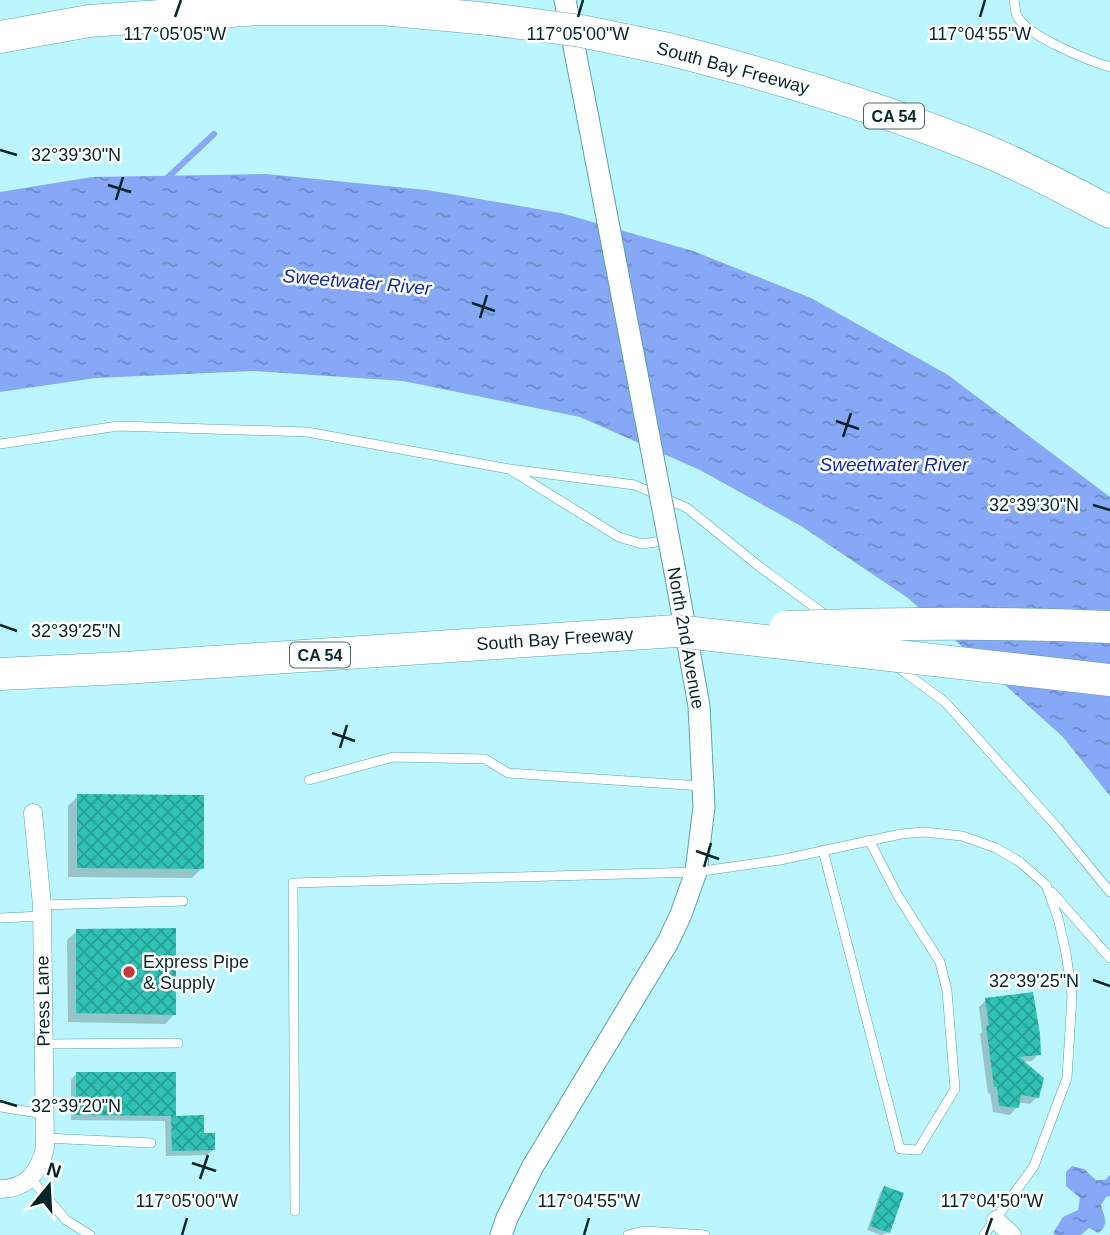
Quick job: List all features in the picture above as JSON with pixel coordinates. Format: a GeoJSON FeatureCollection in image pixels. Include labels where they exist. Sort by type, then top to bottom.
{"type":"FeatureCollection","features":[{"type":"Feature","properties":{"kind":"highway","name":"South Bay Freeway"},"geometry":{"type":"LineString","coordinates":[[0,37],[89,21],[259,9],[381,9],[581,31],[751,70],[871,107],[993,154],[1110,212]]}},
{"type":"Feature","properties":{"kind":"highway","name":"South Bay Freeway"},"geometry":{"type":"LineString","coordinates":[[0,674],[677,631],[878,623],[1039,624],[1110,628]]}},
{"type":"Feature","properties":{"kind":"highway"},"geometry":{"type":"LineString","coordinates":[[677,631],[1110,680]]}},
{"type":"Feature","properties":{"kind":"street","name":"North 2nd Avenue"},"geometry":{"type":"LineString","coordinates":[[501,1235],[533,1166],[668,942],[696,872],[702,831],[704,786],[699,706],[565,0]]}},
{"type":"Feature","properties":{"kind":"street","name":"Press Lane"},"geometry":{"type":"LineString","coordinates":[[28,1181],[41,1165],[45,1138],[42,910],[33,813]]}},
{"type":"Feature","properties":{"kind":"street"},"geometry":{"type":"LineString","coordinates":[[0,1189],[8,1189],[28,1181]]}},
{"type":"Feature","properties":{"kind":"street"},"geometry":{"type":"LineString","coordinates":[[996,1220],[1012,1235]]}},
{"type":"Feature","properties":{"kind":"lane"},"geometry":{"type":"LineString","coordinates":[[1014,0],[1018,18],[1045,39],[1091,61],[1110,66]]}},
{"type":"Feature","properties":{"kind":"lane"},"geometry":{"type":"LineString","coordinates":[[0,444],[118,426],[307,432],[509,469],[635,485],[687,508],[760,567],[945,702],[1057,827],[1110,892]]}},
{"type":"Feature","properties":{"kind":"lane"},"geometry":{"type":"LineString","coordinates":[[509,469],[619,537],[642,544],[669,540]]}},
{"type":"Feature","properties":{"kind":"lane"},"geometry":{"type":"LineString","coordinates":[[309,780],[393,757],[485,759],[508,773],[704,786]]}},
{"type":"Feature","properties":{"kind":"lane"},"geometry":{"type":"LineString","coordinates":[[295,1211],[293,883],[696,872],[780,860],[869,840],[924,832],[962,836],[996,848],[1020,862],[1046,885],[1110,957]]}},
{"type":"Feature","properties":{"kind":"lane"},"geometry":{"type":"LineString","coordinates":[[823,850],[900,1149],[918,1150],[955,1089],[947,991],[940,962],[898,896],[869,840]]}},
{"type":"Feature","properties":{"kind":"lane"},"geometry":{"type":"LineString","coordinates":[[984,1235],[1034,1166],[1067,1078],[1072,996],[1058,918],[1046,885]]}},
{"type":"Feature","properties":{"kind":"lane"},"geometry":{"type":"LineString","coordinates":[[0,918],[42,910],[183,901]]}},
{"type":"Feature","properties":{"kind":"lane"},"geometry":{"type":"LineString","coordinates":[[44,1044],[178,1043]]}},
{"type":"Feature","properties":{"kind":"lane"},"geometry":{"type":"LineString","coordinates":[[0,1107],[44,1114]]}},
{"type":"Feature","properties":{"kind":"lane"},"geometry":{"type":"LineString","coordinates":[[45,1138],[151,1143]]}},
{"type":"Feature","properties":{"kind":"lane"},"geometry":{"type":"LineString","coordinates":[[28,1181],[66,1220],[90,1235]]}},
{"type":"Feature","properties":{"kind":"lane"},"geometry":{"type":"LineString","coordinates":[[628,1235],[646,1231],[705,1235]]}},
{"type":"Feature","properties":{"kind":"water","name":"Sweetwater River"},"geometry":{"type":"Polygon","coordinates":[[[266,174],[427,190],[561,213],[693,251],[811,298],[948,375],[1110,497],[1110,796],[1063,737],[908,598],[801,526],[700,470],[580,417],[403,381],[253,371],[96,378],[0,392],[0,192],[92,177],[266,174]]]}},
{"type":"Feature","properties":{"kind":"water"},"geometry":{"type":"Polygon","coordinates":[[[1072,1166],[1084,1169],[1096,1180],[1105,1180],[1110,1175],[1110,1196],[1106,1197],[1101,1205],[1105,1224],[1098,1233],[1089,1228],[1081,1235],[1053,1233],[1063,1217],[1078,1210],[1080,1198],[1066,1186],[1066,1172],[1072,1166]]]}},
{"type":"Feature","properties":{"kind":"building"},"geometry":{"type":"Polygon","coordinates":[[[77,794],[204,795],[204,869],[77,868],[77,794]]]}},
{"type":"Feature","properties":{"kind":"building","name":"Express Pipe & Supply"},"geometry":{"type":"Polygon","coordinates":[[[176,928],[176,1015],[76,1013],[76,929],[176,928]]]}},
{"type":"Feature","properties":{"kind":"building"},"geometry":{"type":"Polygon","coordinates":[[[1033,992],[1041,1055],[1019,1057],[1044,1078],[1039,1098],[1021,1095],[1019,1108],[999,1106],[986,1026],[989,1025],[985,998],[1033,992]]]}},
{"type":"Feature","properties":{"kind":"building"},"geometry":{"type":"Polygon","coordinates":[[[76,1072],[176,1072],[176,1116],[204,1115],[204,1133],[215,1133],[215,1150],[172,1151],[171,1116],[76,1115],[76,1072]]]}},
{"type":"Feature","properties":{"kind":"building"},"geometry":{"type":"Polygon","coordinates":[[[884,1186],[904,1193],[890,1233],[870,1226],[884,1186]]]}},
{"type":"Feature","properties":{"kind":"waterway"},"geometry":{"type":"LineString","coordinates":[[164,181],[214,134]]}},
{"type":"Feature","properties":{"kind":"place","name":"Express Pipe & Supply"},"geometry":{"type":"Point","coordinates":[129,972]}}]}
